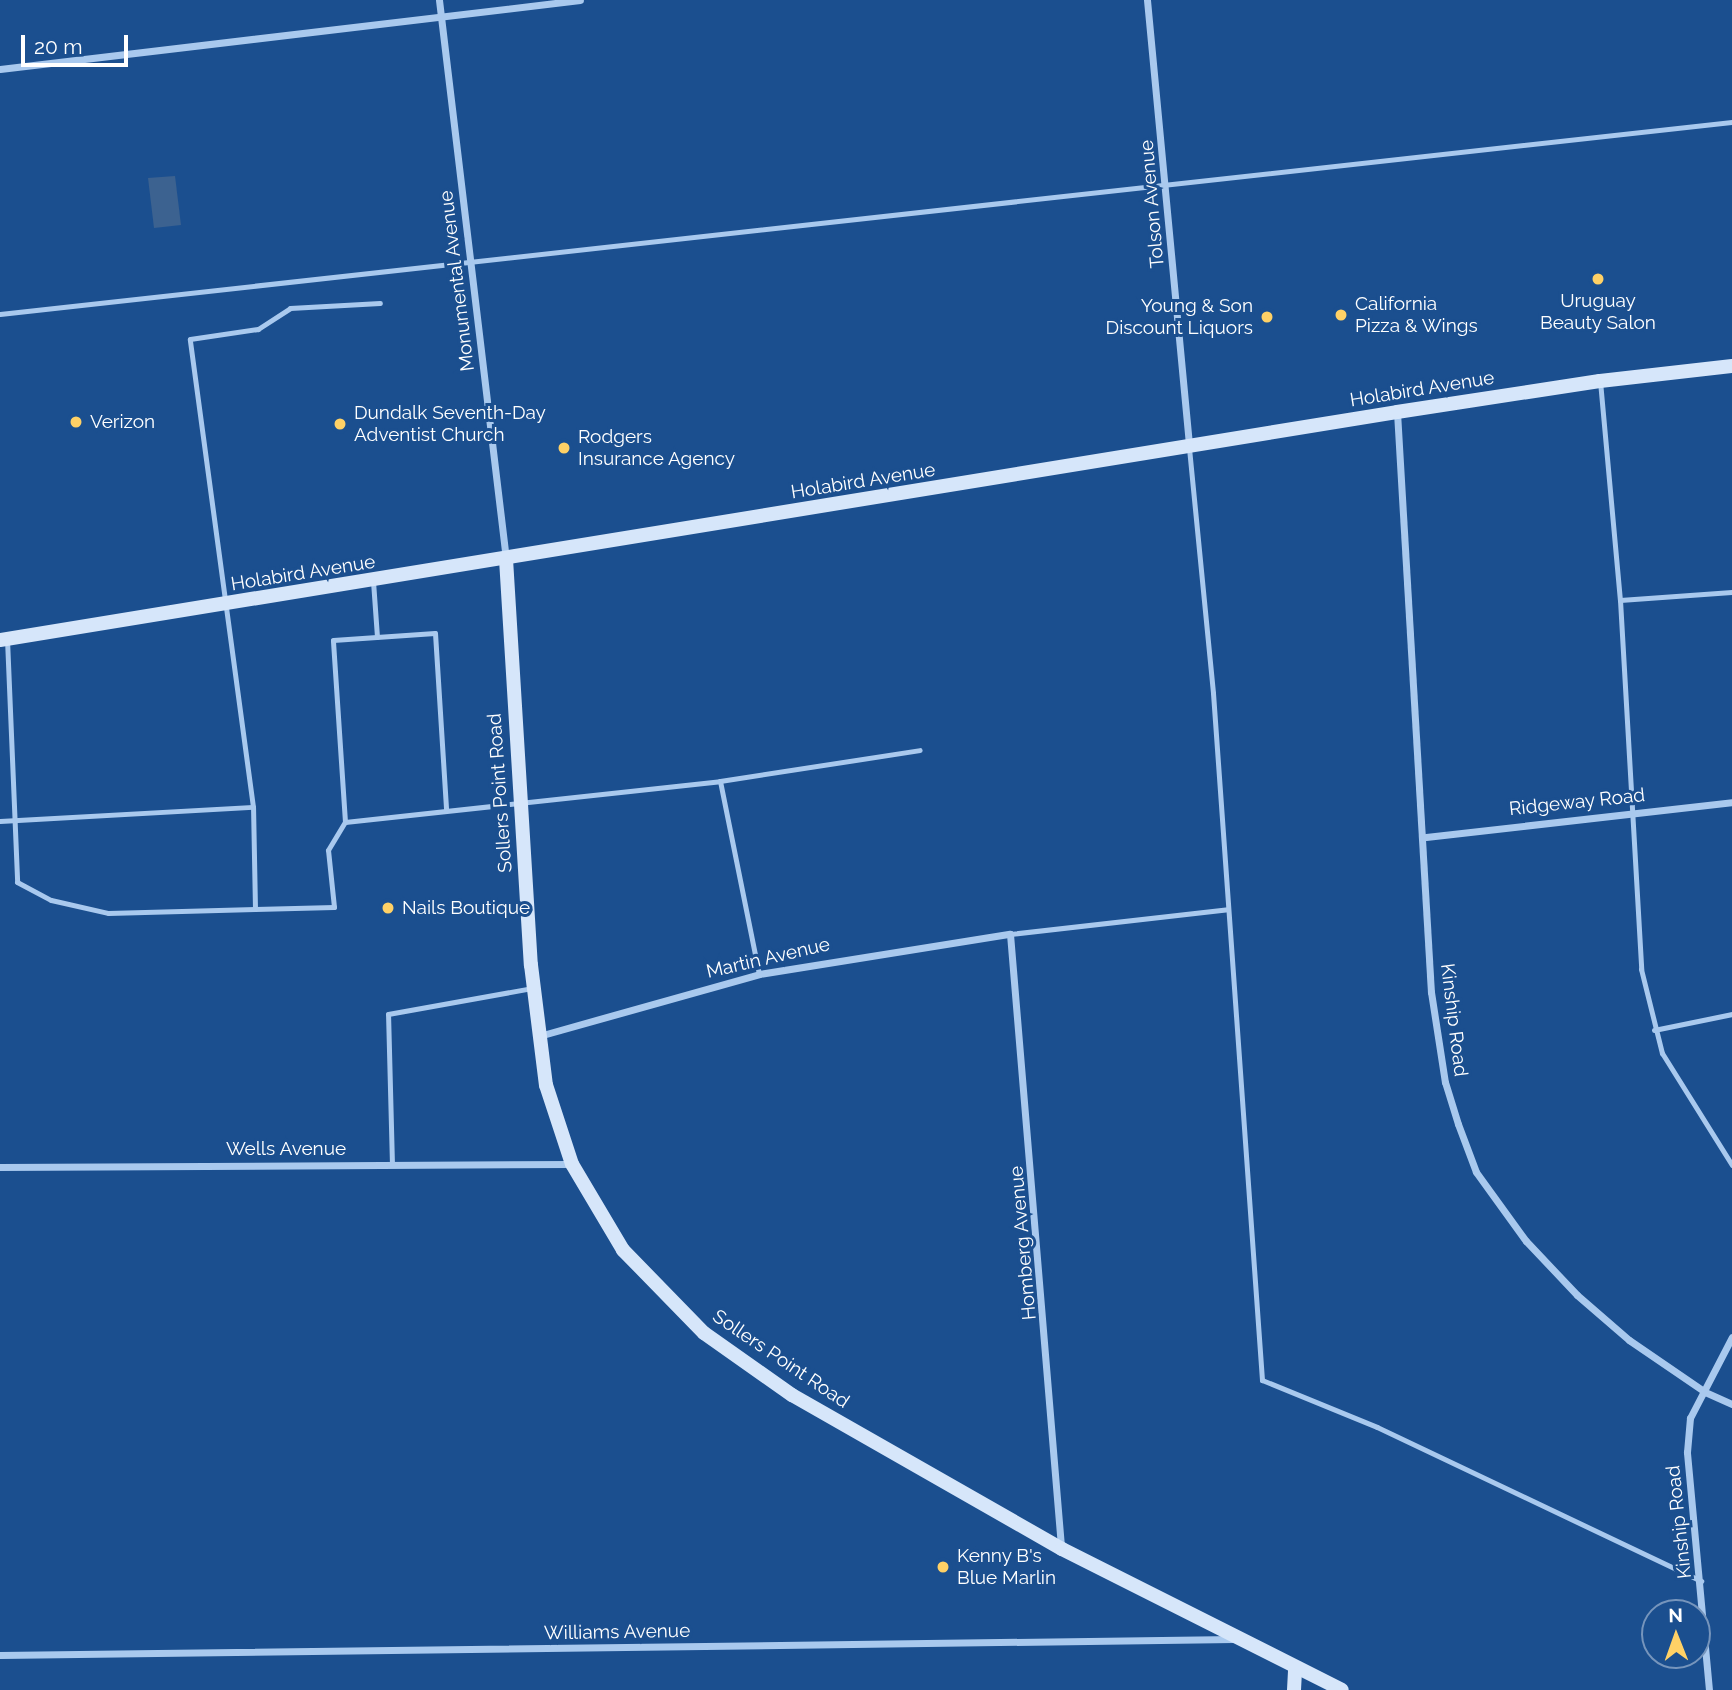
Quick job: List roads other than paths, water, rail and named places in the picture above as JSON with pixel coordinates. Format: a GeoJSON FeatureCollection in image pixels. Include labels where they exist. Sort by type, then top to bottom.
{"type":"FeatureCollection","features":[{"type":"Feature","properties":{"kind":"main road","name":"Holabird Avenue"},"geometry":{"type":"LineString","coordinates":[[4,640],[1397,412],[1600,381],[1732,366]]}},
{"type":"Feature","properties":{"kind":"main road","name":"Sollers Point Road"},"geometry":{"type":"LineString","coordinates":[[506,559],[519,801],[533,988],[546,1085],[572,1164],[624,1250],[704,1333],[792,1395],[1062,1549],[1234,1639],[1342,1690]]}},
{"type":"Feature","properties":{"kind":"main road"},"geometry":{"type":"LineString","coordinates":[[1294,1690],[1295,1669]]}},
{"type":"Feature","properties":{"kind":"street","name":"Monumental Avenue"},"geometry":{"type":"LineString","coordinates":[[439,0],[506,559]]}},
{"type":"Feature","properties":{"kind":"street"},"geometry":{"type":"LineString","coordinates":[[0,69],[580,0]]}},
{"type":"Feature","properties":{"kind":"street","name":"Tolson Avenue"},"geometry":{"type":"LineString","coordinates":[[1147,0],[1167,186],[1189,447]]}},
{"type":"Feature","properties":{"kind":"street","name":"Kinship Road"},"geometry":{"type":"LineString","coordinates":[[1397,412],[1426,837],[1436,1036],[1445,1082],[1476,1172],[1526,1241],[1577,1295],[1629,1340],[1705,1392],[1690,1419],[1687,1452],[1709,1690]]}},
{"type":"Feature","properties":{"kind":"street","name":"Ridgeway Road"},"geometry":{"type":"LineString","coordinates":[[1426,837],[1732,802]]}},
{"type":"Feature","properties":{"kind":"street","name":"Martin Avenue"},"geometry":{"type":"LineString","coordinates":[[538,1036],[759,974],[1010,934]]}},
{"type":"Feature","properties":{"kind":"street","name":"Homberg Avenue"},"geometry":{"type":"LineString","coordinates":[[1010,934],[1062,1549]]}},
{"type":"Feature","properties":{"kind":"street","name":"Wells Avenue"},"geometry":{"type":"LineString","coordinates":[[0,1167],[572,1164]]}},
{"type":"Feature","properties":{"kind":"street"},"geometry":{"type":"LineString","coordinates":[[1732,1337],[1705,1392],[1732,1404]]}},
{"type":"Feature","properties":{"kind":"street","name":"Williams Avenue"},"geometry":{"type":"LineString","coordinates":[[0,1655],[1234,1639]]}},
{"type":"Feature","properties":{"kind":"lane"},"geometry":{"type":"LineString","coordinates":[[0,314],[1732,122]]}},
{"type":"Feature","properties":{"kind":"lane"},"geometry":{"type":"LineString","coordinates":[[255,909],[253,807],[190,339],[258,329],[290,308],[380,303]]}},
{"type":"Feature","properties":{"kind":"lane"},"geometry":{"type":"LineString","coordinates":[[1600,381],[1620,600],[1641,969],[1654,1030],[1662,1053],[1732,1166]]}},
{"type":"Feature","properties":{"kind":"lane"},"geometry":{"type":"LineString","coordinates":[[1189,447],[1228,909],[1262,1380],[1377,1427],[1701,1581]]}},
{"type":"Feature","properties":{"kind":"lane"},"geometry":{"type":"LineString","coordinates":[[373,581],[377,637]]}},
{"type":"Feature","properties":{"kind":"lane"},"geometry":{"type":"LineString","coordinates":[[1620,600],[1732,592]]}},
{"type":"Feature","properties":{"kind":"lane"},"geometry":{"type":"LineString","coordinates":[[4,640],[17,882],[51,900],[108,913],[334,907],[328,850],[345,822],[332,640],[435,633],[446,810]]}},
{"type":"Feature","properties":{"kind":"lane"},"geometry":{"type":"LineString","coordinates":[[345,822],[720,781],[920,750]]}},
{"type":"Feature","properties":{"kind":"lane"},"geometry":{"type":"LineString","coordinates":[[720,781],[759,974]]}},
{"type":"Feature","properties":{"kind":"lane"},"geometry":{"type":"LineString","coordinates":[[0,821],[253,807]]}},
{"type":"Feature","properties":{"kind":"lane"},"geometry":{"type":"LineString","coordinates":[[1010,934],[1228,909]]}},
{"type":"Feature","properties":{"kind":"lane"},"geometry":{"type":"LineString","coordinates":[[393,1165],[388,1014],[533,988]]}},
{"type":"Feature","properties":{"kind":"lane"},"geometry":{"type":"LineString","coordinates":[[1654,1030],[1732,1014]]}},
{"type":"Feature","properties":{"kind":"water"},"geometry":{"type":"Polygon","coordinates":[[[175,176],[181,225],[154,228],[148,178],[175,176]]]}},
{"type":"Feature","properties":{"kind":"place","name":"Uruguay Beauty Salon"},"geometry":{"type":"Point","coordinates":[1598,279]}},
{"type":"Feature","properties":{"kind":"place","name":"California Pizza & Wings"},"geometry":{"type":"Point","coordinates":[1341,315]}},
{"type":"Feature","properties":{"kind":"place","name":"Young & Son Discount Liquors"},"geometry":{"type":"Point","coordinates":[1267,317]}},
{"type":"Feature","properties":{"kind":"place","name":"Verizon"},"geometry":{"type":"Point","coordinates":[76,422]}},
{"type":"Feature","properties":{"kind":"place","name":"Dundalk Seventh-Day Adventist Church"},"geometry":{"type":"Point","coordinates":[340,424]}},
{"type":"Feature","properties":{"kind":"place","name":"Rodgers Insurance Agency"},"geometry":{"type":"Point","coordinates":[564,448]}},
{"type":"Feature","properties":{"kind":"place","name":"Nails Boutique"},"geometry":{"type":"Point","coordinates":[388,908]}},
{"type":"Feature","properties":{"kind":"place","name":"Kenny B's Blue Marlin"},"geometry":{"type":"Point","coordinates":[943,1567]}}]}
